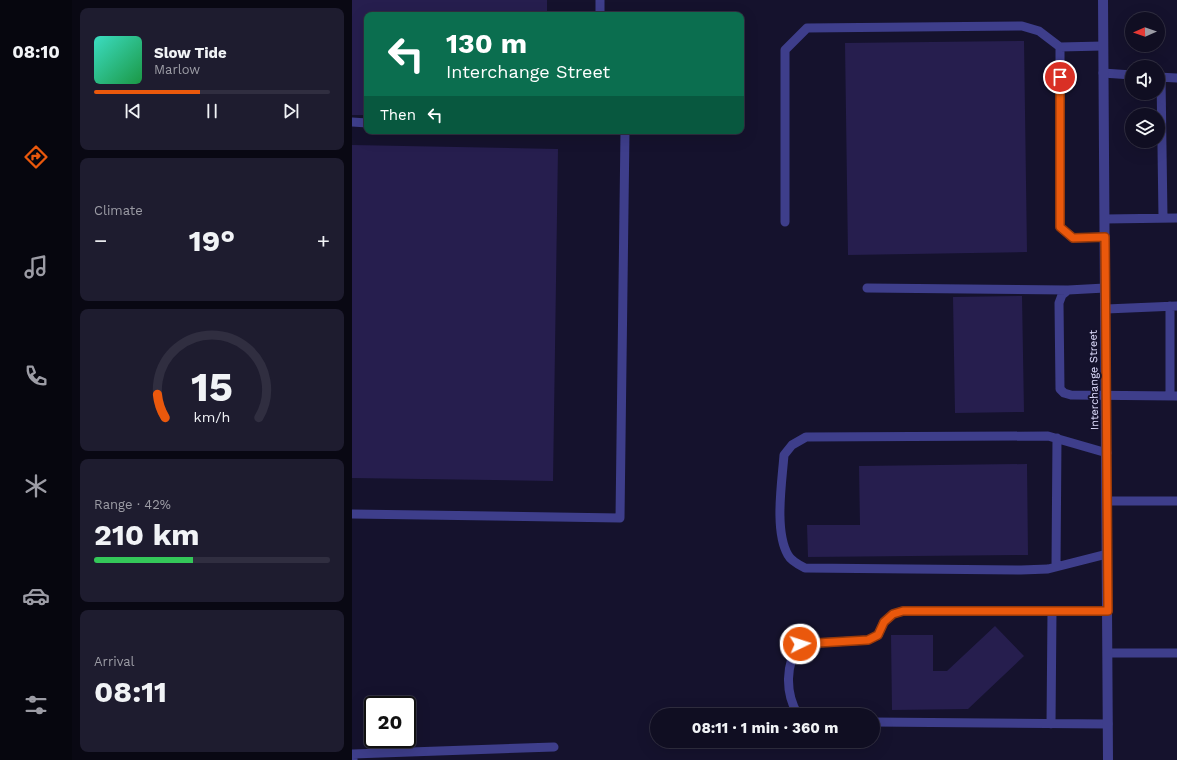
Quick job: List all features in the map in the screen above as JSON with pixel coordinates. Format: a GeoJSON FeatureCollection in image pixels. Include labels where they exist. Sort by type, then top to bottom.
{"type":"FeatureCollection","features":[{"type":"Feature","properties":{"kind":"street","name":"Interchange Street"},"geometry":{"type":"LineString","coordinates":[[1103,0],[1108,760]]}},
{"type":"Feature","properties":{"kind":"lane"},"geometry":{"type":"LineString","coordinates":[[600,0],[600,12]]}},
{"type":"Feature","properties":{"kind":"lane"},"geometry":{"type":"LineString","coordinates":[[785,222],[785,50],[807,28],[1022,26],[1039,31],[1060,47],[1103,46]]}},
{"type":"Feature","properties":{"kind":"lane"},"geometry":{"type":"LineString","coordinates":[[1060,47],[1060,227],[1073,238],[1105,237]]}},
{"type":"Feature","properties":{"kind":"lane"},"geometry":{"type":"LineString","coordinates":[[1103,74],[1125,75]]}},
{"type":"Feature","properties":{"kind":"lane"},"geometry":{"type":"LineString","coordinates":[[1165,77],[1177,78]]}},
{"type":"Feature","properties":{"kind":"lane"},"geometry":{"type":"LineString","coordinates":[[1160,100],[1163,218]]}},
{"type":"Feature","properties":{"kind":"lane"},"geometry":{"type":"LineString","coordinates":[[352,122],[364,123]]}},
{"type":"Feature","properties":{"kind":"lane"},"geometry":{"type":"LineString","coordinates":[[352,514],[620,518],[625,134]]}},
{"type":"Feature","properties":{"kind":"lane"},"geometry":{"type":"LineString","coordinates":[[1105,219],[1177,218]]}},
{"type":"Feature","properties":{"kind":"lane"},"geometry":{"type":"LineString","coordinates":[[867,288],[1068,290],[1105,288]]}},
{"type":"Feature","properties":{"kind":"lane"},"geometry":{"type":"LineString","coordinates":[[1068,290],[1062,296],[1059,303],[1060,388],[1064,393],[1071,395],[1106,396],[1173,396],[1173,306],[1106,309]]}},
{"type":"Feature","properties":{"kind":"lane"},"geometry":{"type":"LineString","coordinates":[[1107,453],[1048,436],[806,437],[792,445],[784,455],[780,527],[788,555],[797,564],[805,568],[1021,570],[1056,566],[1107,554]]}},
{"type":"Feature","properties":{"kind":"lane"},"geometry":{"type":"LineString","coordinates":[[1056,438],[1056,566]]}},
{"type":"Feature","properties":{"kind":"lane"},"geometry":{"type":"LineString","coordinates":[[1107,501],[1177,501]]}},
{"type":"Feature","properties":{"kind":"lane"},"geometry":{"type":"LineString","coordinates":[[795,708],[789,692],[789,670],[792,655],[800,644],[868,640],[878,635],[884,622],[893,614],[903,611],[1108,611]]}},
{"type":"Feature","properties":{"kind":"lane"},"geometry":{"type":"LineString","coordinates":[[1051,724],[1052,611]]}},
{"type":"Feature","properties":{"kind":"lane"},"geometry":{"type":"LineString","coordinates":[[1108,653],[1177,653]]}},
{"type":"Feature","properties":{"kind":"lane"},"geometry":{"type":"LineString","coordinates":[[880,722],[1108,724]]}},
{"type":"Feature","properties":{"kind":"lane"},"geometry":{"type":"LineString","coordinates":[[353,760],[353,754],[554,747]]}},
{"type":"Feature","properties":{"kind":"building"},"geometry":{"type":"Polygon","coordinates":[[[352,0],[547,0],[547,12],[364,12],[364,115],[352,115],[352,0]]]}},
{"type":"Feature","properties":{"kind":"building"},"geometry":{"type":"Polygon","coordinates":[[[1024,41],[1027,252],[848,255],[845,43],[1024,41]]]}},
{"type":"Feature","properties":{"kind":"building"},"geometry":{"type":"Polygon","coordinates":[[[352,145],[558,149],[553,481],[352,478],[352,145]]]}},
{"type":"Feature","properties":{"kind":"building"},"geometry":{"type":"Polygon","coordinates":[[[1022,296],[1024,412],[955,413],[953,297],[1022,296]]]}},
{"type":"Feature","properties":{"kind":"building"},"geometry":{"type":"Polygon","coordinates":[[[1027,464],[1028,555],[808,557],[807,525],[860,525],[859,466],[1027,464]]]}},
{"type":"Feature","properties":{"kind":"building"},"geometry":{"type":"Polygon","coordinates":[[[995,626],[1024,656],[968,709],[892,710],[891,635],[933,635],[933,671],[947,671],[995,626]]]}},
{"type":"Feature","properties":{"kind":"route"},"geometry":{"type":"LineString","coordinates":[[800,644],[868,640],[878,635],[884,622],[893,614],[903,611],[1108,611],[1105,237],[1073,238],[1060,227],[1060,77]]}}]}
